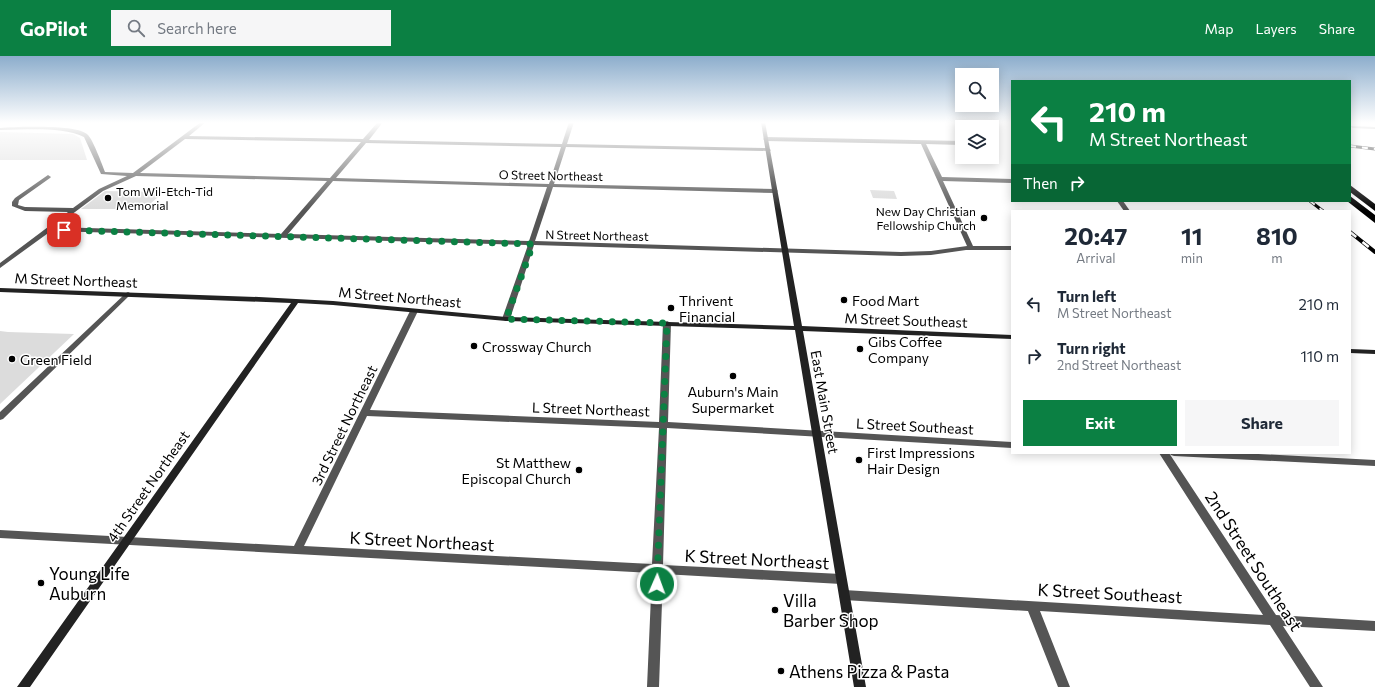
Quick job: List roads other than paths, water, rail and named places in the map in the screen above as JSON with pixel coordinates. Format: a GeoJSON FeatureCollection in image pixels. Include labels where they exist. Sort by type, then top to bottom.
{"type":"FeatureCollection","features":[{"type":"Feature","properties":{"kind":"highway"},"geometry":{"type":"LineString","coordinates":[[1351,189],[1375,208]]}},
{"type":"Feature","properties":{"kind":"highway"},"geometry":{"type":"LineString","coordinates":[[1351,200],[1375,220]]}},
{"type":"Feature","properties":{"kind":"main road","name":"East Main Street"},"geometry":{"type":"LineString","coordinates":[[768,151],[860,687]]}},
{"type":"Feature","properties":{"kind":"main road","name":"M Street Northeast"},"geometry":{"type":"LineString","coordinates":[[0,290],[296,301],[506,319],[667,323],[798,329]]}},
{"type":"Feature","properties":{"kind":"main road","name":"4th Street Northeast"},"geometry":{"type":"LineString","coordinates":[[23,687],[296,301]]}},
{"type":"Feature","properties":{"kind":"main road","name":"M Street Southeast"},"geometry":{"type":"LineString","coordinates":[[798,329],[1011,337]]}},
{"type":"Feature","properties":{"kind":"main road"},"geometry":{"type":"LineString","coordinates":[[1351,351],[1375,352]]}},
{"type":"Feature","properties":{"kind":"street","name":"O Street Northeast"},"geometry":{"type":"LineString","coordinates":[[93,151],[103,173],[134,175],[775,191]]}},
{"type":"Feature","properties":{"kind":"street"},"geometry":{"type":"LineString","coordinates":[[0,266],[108,186],[134,175],[165,151]]}},
{"type":"Feature","properties":{"kind":"street"},"geometry":{"type":"LineString","coordinates":[[282,236],[358,151]]}},
{"type":"Feature","properties":{"kind":"street"},"geometry":{"type":"LineString","coordinates":[[506,319],[533,244],[562,151]]}},
{"type":"Feature","properties":{"kind":"street"},"geometry":{"type":"LineString","coordinates":[[928,151],[971,248]]}},
{"type":"Feature","properties":{"kind":"street"},"geometry":{"type":"LineString","coordinates":[[48,177],[18,198],[15,202],[15,206],[25,209],[74,210]]}},
{"type":"Feature","properties":{"kind":"street"},"geometry":{"type":"LineString","coordinates":[[941,179],[1011,180]]}},
{"type":"Feature","properties":{"kind":"street","name":"N Street Northeast"},"geometry":{"type":"LineString","coordinates":[[48,229],[917,254],[971,248],[1011,248]]}},
{"type":"Feature","properties":{"kind":"street"},"geometry":{"type":"LineString","coordinates":[[0,417],[128,294]]}},
{"type":"Feature","properties":{"kind":"street","name":"3rd Street Northeast"},"geometry":{"type":"LineString","coordinates":[[297,550],[414,311]]}},
{"type":"Feature","properties":{"kind":"street"},"geometry":{"type":"LineString","coordinates":[[653,687],[667,323]]}},
{"type":"Feature","properties":{"kind":"street","name":"L Street Northeast"},"geometry":{"type":"LineString","coordinates":[[364,413],[662,425],[817,435]]}},
{"type":"Feature","properties":{"kind":"street","name":"L Street Southeast"},"geometry":{"type":"LineString","coordinates":[[817,435],[1011,445]]}},
{"type":"Feature","properties":{"kind":"street","name":"2nd Street Southeast"},"geometry":{"type":"LineString","coordinates":[[1165,454],[1317,687]]}},
{"type":"Feature","properties":{"kind":"street"},"geometry":{"type":"LineString","coordinates":[[1194,454],[1375,463]]}},
{"type":"Feature","properties":{"kind":"street","name":"K Street Northeast"},"geometry":{"type":"LineString","coordinates":[[0,534],[842,579]]}},
{"type":"Feature","properties":{"kind":"street","name":"K Street Southeast"},"geometry":{"type":"LineString","coordinates":[[844,595],[1375,626]]}},
{"type":"Feature","properties":{"kind":"street"},"geometry":{"type":"LineString","coordinates":[[1032,606],[1064,687]]}},
{"type":"Feature","properties":{"kind":"railway"},"geometry":{"type":"LineString","coordinates":[[1311,202],[1322,210]]}},
{"type":"Feature","properties":{"kind":"railway"},"geometry":{"type":"LineString","coordinates":[[1351,233],[1375,252]]}},
{"type":"Feature","properties":{"kind":"place","name":"Tom Wil-Etch-Tid Memorial"},"geometry":{"type":"Point","coordinates":[108,198]}},
{"type":"Feature","properties":{"kind":"place","name":"New Day Christian Fellowship Church"},"geometry":{"type":"Point","coordinates":[984,218]}},
{"type":"Feature","properties":{"kind":"place","name":"Food Mart"},"geometry":{"type":"Point","coordinates":[844,300]}},
{"type":"Feature","properties":{"kind":"place","name":"Thrivent Financial"},"geometry":{"type":"Point","coordinates":[671,308]}},
{"type":"Feature","properties":{"kind":"place","name":"Crossway Church"},"geometry":{"type":"Point","coordinates":[474,346]}},
{"type":"Feature","properties":{"kind":"place","name":"Gibs Coffee Company"},"geometry":{"type":"Point","coordinates":[860,349]}},
{"type":"Feature","properties":{"kind":"place","name":"Green Field"},"geometry":{"type":"Point","coordinates":[12,359]}},
{"type":"Feature","properties":{"kind":"place","name":"Auburn's Main Supermarket"},"geometry":{"type":"Point","coordinates":[733,376]}},
{"type":"Feature","properties":{"kind":"place","name":"First Impressions Hair Design"},"geometry":{"type":"Point","coordinates":[859,460]}},
{"type":"Feature","properties":{"kind":"place","name":"St Matthew Episcopal Church"},"geometry":{"type":"Point","coordinates":[579,470]}},
{"type":"Feature","properties":{"kind":"place","name":"Young Life Auburn"},"geometry":{"type":"Point","coordinates":[41,583]}},
{"type":"Feature","properties":{"kind":"place","name":"Villa Barber Shop"},"geometry":{"type":"Point","coordinates":[775,610]}},
{"type":"Feature","properties":{"kind":"place","name":"Athens Pizza & Pasta"},"geometry":{"type":"Point","coordinates":[781,671]}}]}
